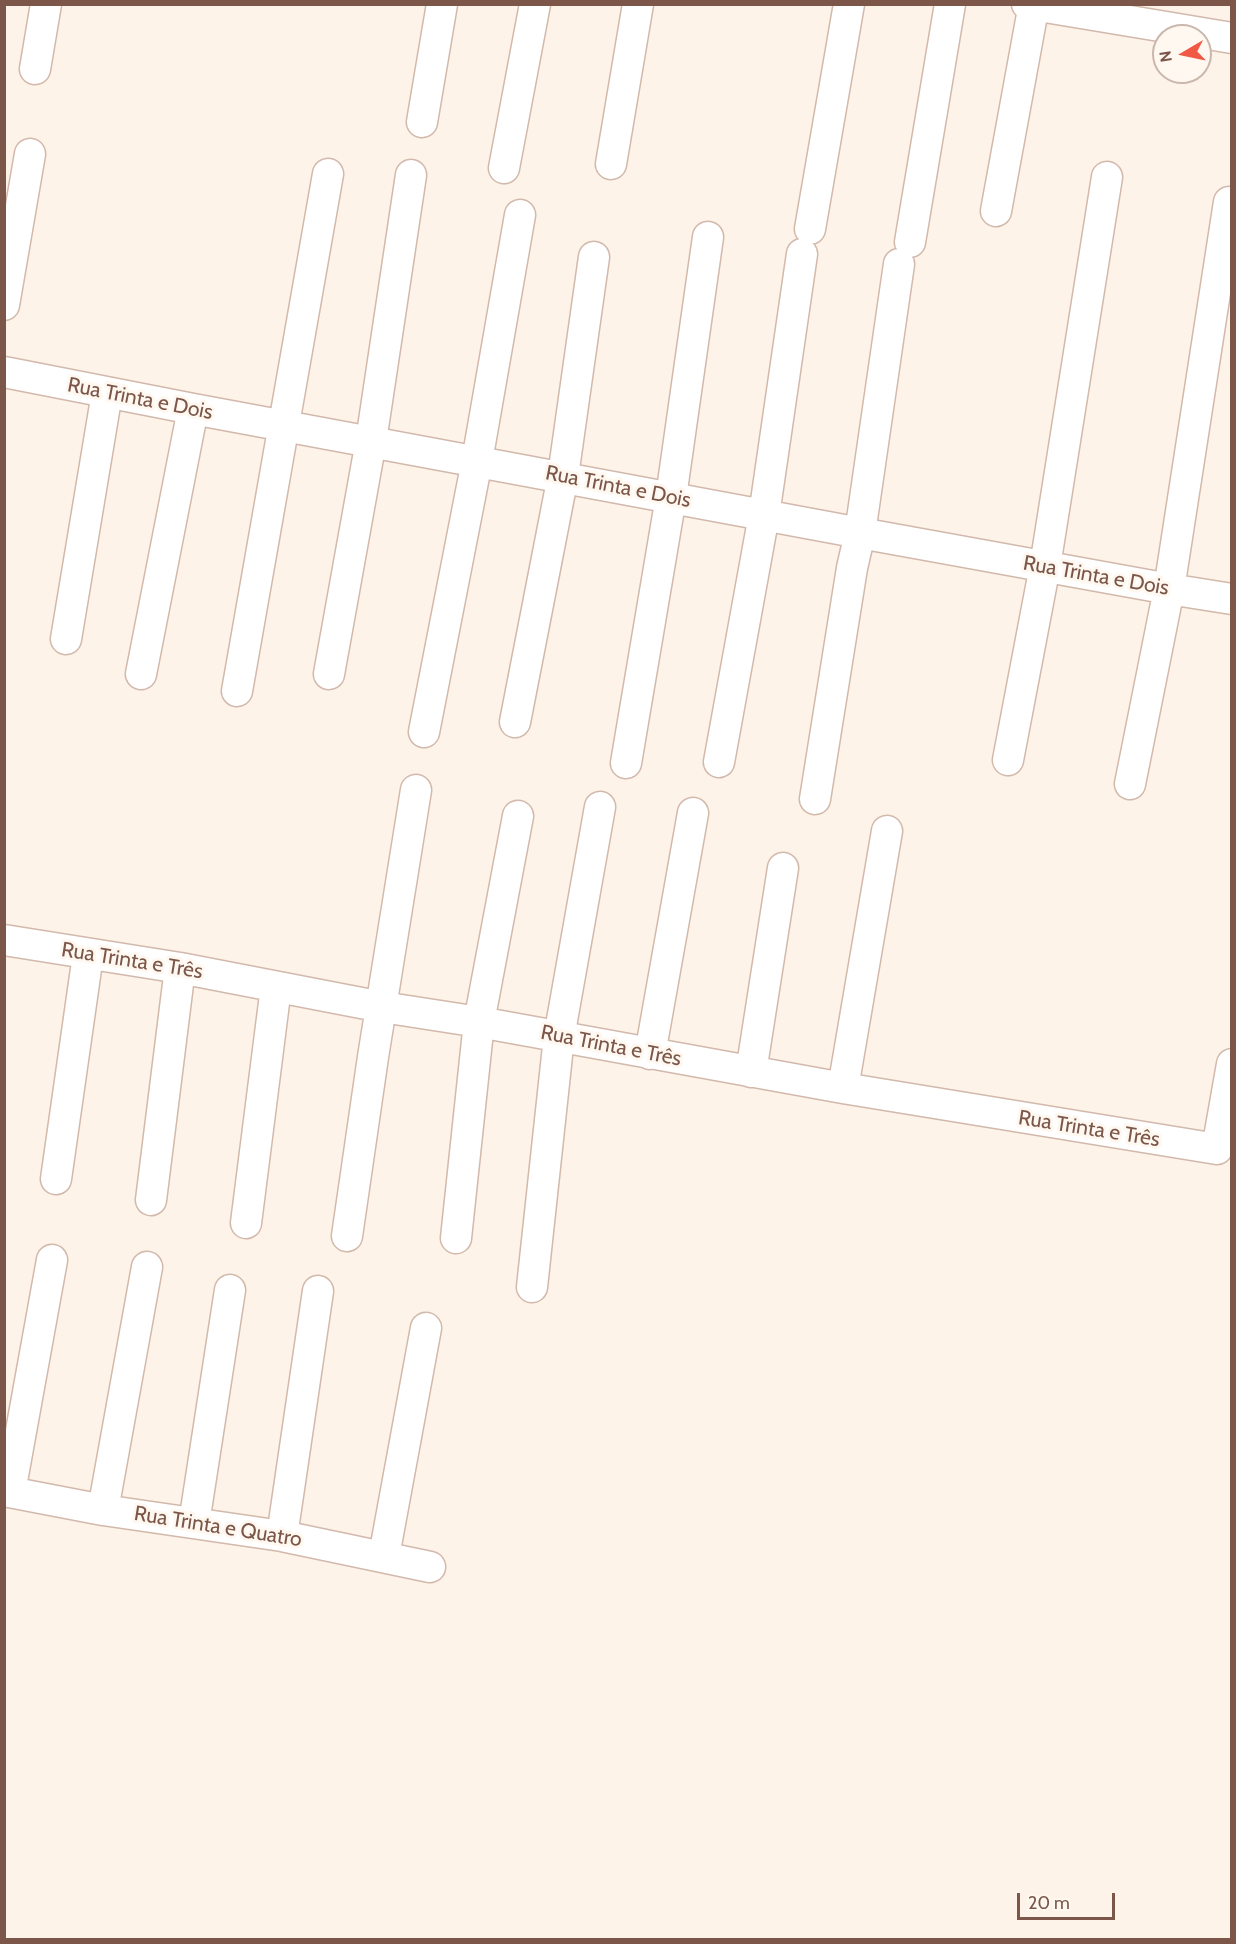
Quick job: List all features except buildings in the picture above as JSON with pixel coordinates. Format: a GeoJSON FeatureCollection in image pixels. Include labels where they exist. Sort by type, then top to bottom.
{"type":"FeatureCollection","features":[{"type":"Feature","properties":{"kind":"street"},"geometry":{"type":"LineString","coordinates":[[35,69],[46,4]]}},
{"type":"Feature","properties":{"kind":"street"},"geometry":{"type":"LineString","coordinates":[[422,122],[442,4]]}},
{"type":"Feature","properties":{"kind":"street"},"geometry":{"type":"LineString","coordinates":[[504,168],[535,4]]}},
{"type":"Feature","properties":{"kind":"street"},"geometry":{"type":"LineString","coordinates":[[611,164],[638,4]]}},
{"type":"Feature","properties":{"kind":"street"},"geometry":{"type":"LineString","coordinates":[[719,762],[764,515],[806,242],[849,4]]}},
{"type":"Feature","properties":{"kind":"street"},"geometry":{"type":"LineString","coordinates":[[814,799],[905,253],[950,4]]}},
{"type":"Feature","properties":{"kind":"street"},"geometry":{"type":"LineString","coordinates":[[996,211],[1031,5],[1232,38]]}},
{"type":"Feature","properties":{"kind":"street"},"geometry":{"type":"LineString","coordinates":[[4,305],[30,154]]}},
{"type":"Feature","properties":{"kind":"street"},"geometry":{"type":"LineString","coordinates":[[237,691],[328,174]]}},
{"type":"Feature","properties":{"kind":"street"},"geometry":{"type":"LineString","coordinates":[[329,674],[371,441],[411,175]]}},
{"type":"Feature","properties":{"kind":"street"},"geometry":{"type":"LineString","coordinates":[[1008,760],[1045,566],[1107,177]]}},
{"type":"Feature","properties":{"kind":"street"},"geometry":{"type":"LineString","coordinates":[[1130,784],[1169,589],[1229,202]]}},
{"type":"Feature","properties":{"kind":"street"},"geometry":{"type":"LineString","coordinates":[[424,732],[477,461],[520,214]]}},
{"type":"Feature","properties":{"kind":"street"},"geometry":{"type":"LineString","coordinates":[[626,763],[671,497],[708,237]]}},
{"type":"Feature","properties":{"kind":"street"},"geometry":{"type":"LineString","coordinates":[[516,722],[563,476],[594,257]]}},
{"type":"Feature","properties":{"kind":"street","name":"Rua Trinta e Dois"},"geometry":{"type":"LineString","coordinates":[[4,372],[282,426],[1232,599]]}},
{"type":"Feature","properties":{"kind":"street"},"geometry":{"type":"LineString","coordinates":[[66,639],[107,393]]}},
{"type":"Feature","properties":{"kind":"street"},"geometry":{"type":"LineString","coordinates":[[141,674],[193,409]]}},
{"type":"Feature","properties":{"kind":"street"},"geometry":{"type":"LineString","coordinates":[[347,1236],[416,790]]}},
{"type":"Feature","properties":{"kind":"street"},"geometry":{"type":"LineString","coordinates":[[532,1287],[559,1037],[600,807]]}},
{"type":"Feature","properties":{"kind":"street"},"geometry":{"type":"LineString","coordinates":[[650,1054],[693,813]]}},
{"type":"Feature","properties":{"kind":"street"},"geometry":{"type":"LineString","coordinates":[[456,1238],[479,1022],[518,816]]}},
{"type":"Feature","properties":{"kind":"street"},"geometry":{"type":"LineString","coordinates":[[843,1088],[887,831]]}},
{"type":"Feature","properties":{"kind":"street"},"geometry":{"type":"LineString","coordinates":[[750,1072],[783,868]]}},
{"type":"Feature","properties":{"kind":"street","name":"Rua Trinta e Três"},"geometry":{"type":"LineString","coordinates":[[4,940],[180,969],[750,1072],[1217,1149],[1232,1064]]}},
{"type":"Feature","properties":{"kind":"street"},"geometry":{"type":"LineString","coordinates":[[56,1179],[88,955]]}},
{"type":"Feature","properties":{"kind":"street"},"geometry":{"type":"LineString","coordinates":[[151,1200],[180,969]]}},
{"type":"Feature","properties":{"kind":"street"},"geometry":{"type":"LineString","coordinates":[[246,1223],[276,987]]}},
{"type":"Feature","properties":{"kind":"street"},"geometry":{"type":"LineString","coordinates":[[7,1492],[52,1260]]}},
{"type":"Feature","properties":{"kind":"street"},"geometry":{"type":"LineString","coordinates":[[103,1510],[147,1267]]}},
{"type":"Feature","properties":{"kind":"street"},"geometry":{"type":"LineString","coordinates":[[194,1523],[230,1290]]}},
{"type":"Feature","properties":{"kind":"street"},"geometry":{"type":"LineString","coordinates":[[282,1536],[318,1291]]}},
{"type":"Feature","properties":{"kind":"street"},"geometry":{"type":"LineString","coordinates":[[384,1556],[426,1328]]}},
{"type":"Feature","properties":{"kind":"street","name":"Rua Trinta e Quatro"},"geometry":{"type":"LineString","coordinates":[[7,1492],[103,1510],[282,1536],[430,1567]]}}]}
